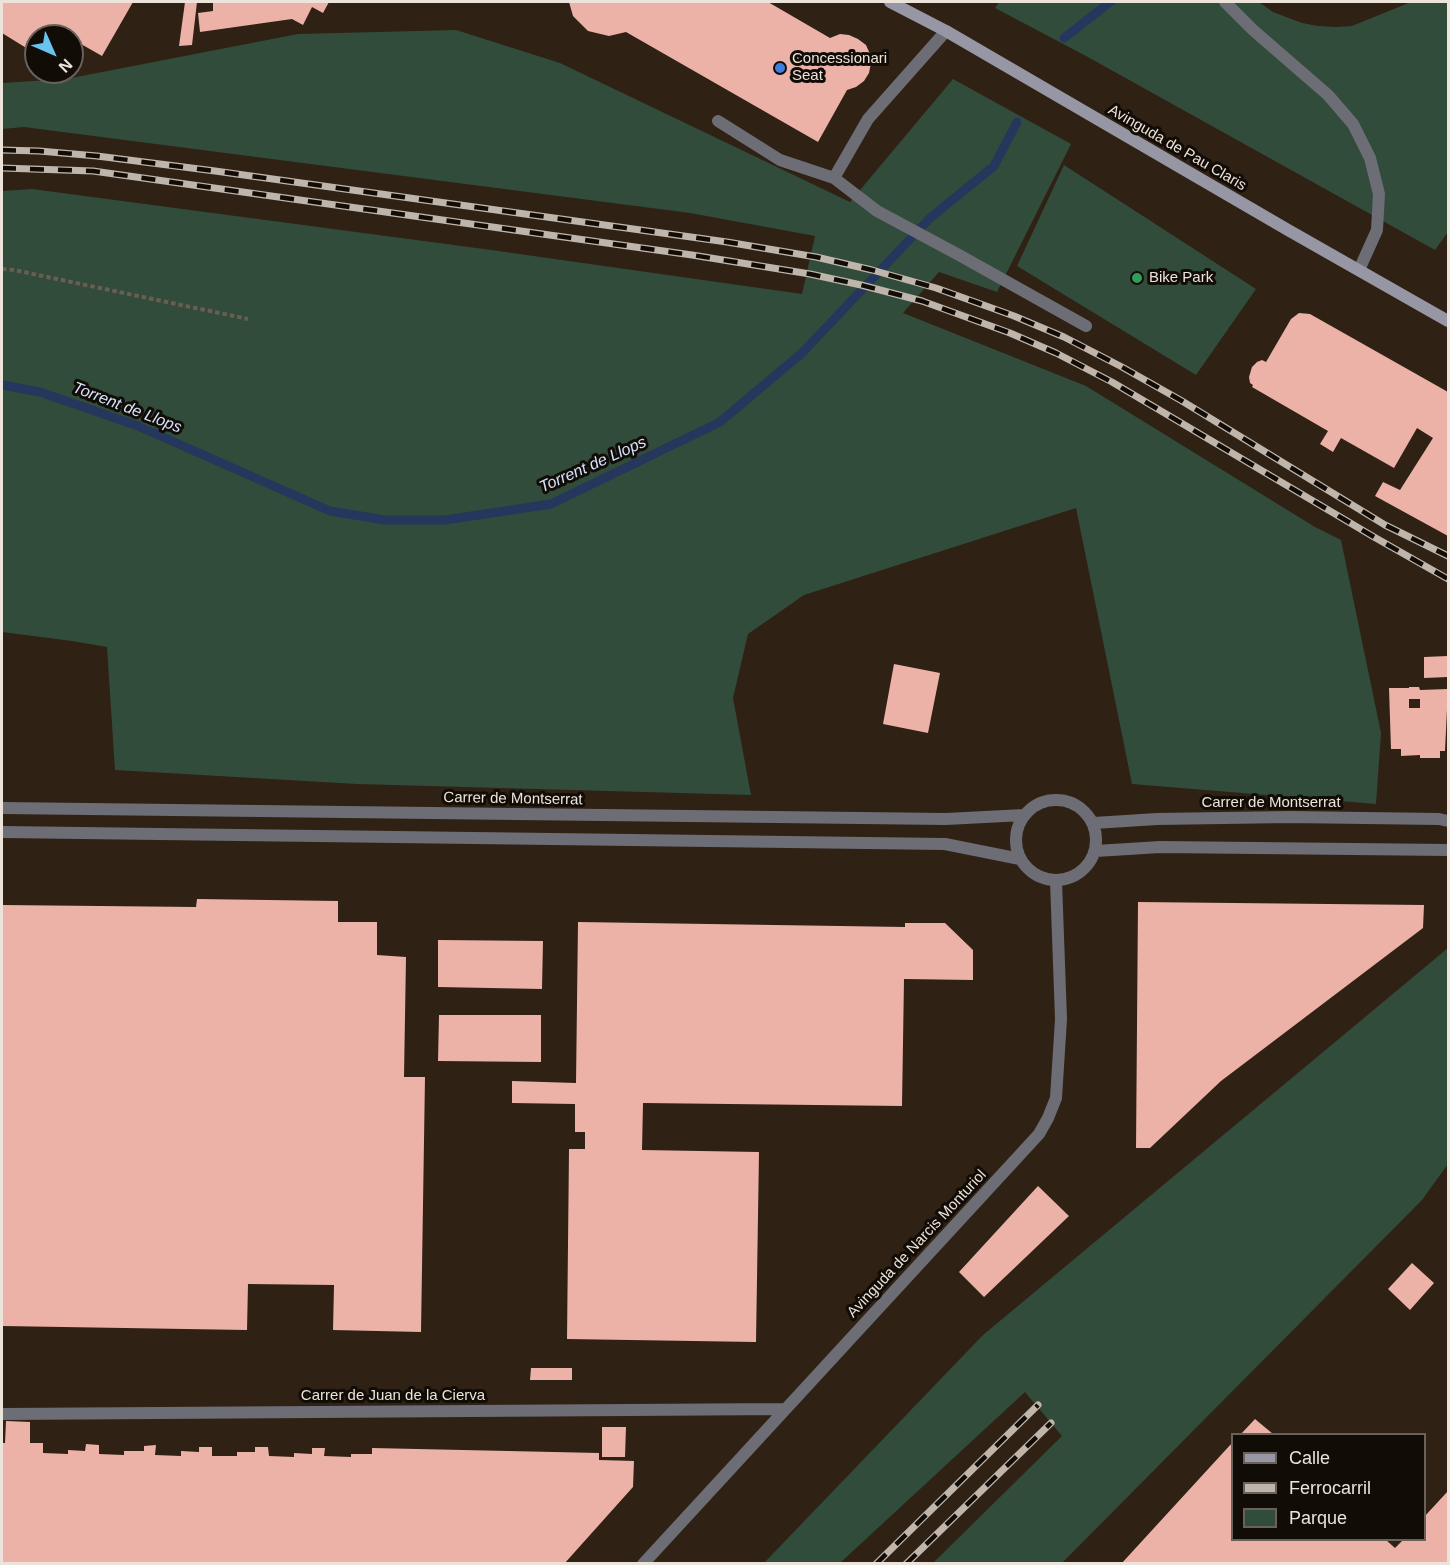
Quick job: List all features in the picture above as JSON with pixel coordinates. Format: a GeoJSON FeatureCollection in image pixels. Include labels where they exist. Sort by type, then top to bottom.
{"type":"FeatureCollection","features":[{"type":"Feature","properties":{"kind":"main road","name":"Avinguda de Pau Claris"},"geometry":{"type":"LineString","coordinates":[[890,2],[946,31],[1449,321]]}},
{"type":"Feature","properties":{"kind":"street"},"geometry":{"type":"LineString","coordinates":[[1225,2],[1253,30],[1328,95],[1358,132],[1370,158],[1378,194],[1377,230],[1359,270]]}},
{"type":"Feature","properties":{"kind":"street"},"geometry":{"type":"LineString","coordinates":[[834,178],[868,119],[946,31]]}},
{"type":"Feature","properties":{"kind":"street"},"geometry":{"type":"LineString","coordinates":[[718,122],[780,160],[834,178],[877,211],[1086,326]]}},
{"type":"Feature","properties":{"kind":"street"},"geometry":{"type":"LineString","coordinates":[[1056,799],[1074,803],[1086,811],[1094,823],[1097,837],[1096,851],[1090,863],[1081,873],[1069,879],[1056,881],[1042,878],[1029,870],[1020,859],[1016,846],[1016,832],[1024,815],[1038,803],[1056,799]]}},
{"type":"Feature","properties":{"kind":"street","name":"Carrer de Montserrat"},"geometry":{"type":"LineString","coordinates":[[2,808],[946,819],[1024,815]]}},
{"type":"Feature","properties":{"kind":"street","name":"Carrer de Montserrat"},"geometry":{"type":"LineString","coordinates":[[1094,823],[1157,819],[1290,817],[1449,821]]}},
{"type":"Feature","properties":{"kind":"street"},"geometry":{"type":"LineString","coordinates":[[2,832],[945,844],[1020,859]]}},
{"type":"Feature","properties":{"kind":"street"},"geometry":{"type":"LineString","coordinates":[[1096,851],[1160,847],[1449,850]]}},
{"type":"Feature","properties":{"kind":"street","name":"Avinguda de Narcis Monturiol"},"geometry":{"type":"LineString","coordinates":[[643,1563],[1039,1134],[1056,1098],[1061,1019],[1056,881]]}},
{"type":"Feature","properties":{"kind":"street","name":"Carrer de Juan de la Cierva"},"geometry":{"type":"LineString","coordinates":[[2,1414],[785,1409]]}},
{"type":"Feature","properties":{"kind":"path"},"geometry":{"type":"LineString","coordinates":[[2,269],[248,319]]}},
{"type":"Feature","properties":{"kind":"green space"},"geometry":{"type":"Polygon","coordinates":[[[999,2],[1259,2],[1273,12],[1302,23],[1336,27],[1352,26],[1411,2],[1448,2],[1448,232],[1435,250],[995,8],[999,2]]]}},
{"type":"Feature","properties":{"kind":"green space"},"geometry":{"type":"Polygon","coordinates":[[[456,30],[560,63],[850,202],[953,79],[1071,144],[997,292],[939,272],[903,313],[1086,386],[1315,527],[1341,540],[1381,733],[1376,804],[1132,784],[1076,508],[804,595],[748,634],[733,698],[751,795],[357,784],[115,770],[107,647],[2,632],[2,191],[32,189],[802,294],[815,236],[690,213],[24,127],[2,129],[2,83],[84,84],[84,76],[298,34],[456,30]]]}},
{"type":"Feature","properties":{"kind":"green space","name":"Bike Park"},"geometry":{"type":"Polygon","coordinates":[[[1064,165],[1256,289],[1196,375],[1017,266],[1064,165]]]}},
{"type":"Feature","properties":{"kind":"green space"},"geometry":{"type":"Polygon","coordinates":[[[1448,948],[1448,1164],[1422,1200],[1062,1563],[933,1563],[1062,1436],[1025,1392],[840,1563],[764,1563],[983,1335],[1448,948]]]}},
{"type":"Feature","properties":{"kind":"building"},"geometry":{"type":"Polygon","coordinates":[[[2,2],[133,2],[102,56],[84,46],[84,24],[24,24],[24,47],[2,33],[2,2]]]}},
{"type":"Feature","properties":{"kind":"building"},"geometry":{"type":"Polygon","coordinates":[[[185,2],[197,2],[192,45],[179,46],[185,2]]]}},
{"type":"Feature","properties":{"kind":"building"},"geometry":{"type":"Polygon","coordinates":[[[213,2],[329,2],[323,13],[312,7],[303,25],[292,19],[200,32],[198,13],[213,11],[213,2]]]}},
{"type":"Feature","properties":{"kind":"building","name":"Concessionari Seat"},"geometry":{"type":"Polygon","coordinates":[[[569,2],[768,2],[830,38],[840,34],[858,39],[866,45],[870,54],[869,73],[864,81],[847,90],[818,142],[626,32],[609,36],[588,31],[573,16],[569,2]]]}},
{"type":"Feature","properties":{"kind":"building"},"geometry":{"type":"Polygon","coordinates":[[[1299,313],[1310,314],[1448,392],[1448,536],[1375,496],[1383,482],[1400,490],[1433,438],[1417,428],[1394,468],[1341,438],[1333,452],[1320,444],[1328,431],[1252,387],[1249,377],[1252,367],[1262,360],[1266,362],[1291,319],[1299,313]]]}},
{"type":"Feature","properties":{"kind":"building"},"geometry":{"type":"Polygon","coordinates":[[[1448,656],[1448,677],[1424,678],[1424,657],[1448,656]]]}},
{"type":"Feature","properties":{"kind":"building"},"geometry":{"type":"Polygon","coordinates":[[[894,664],[940,673],[928,733],[883,724],[894,664]]]}},
{"type":"Feature","properties":{"kind":"building"},"geometry":{"type":"Polygon","coordinates":[[[1389,688],[1448,689],[1445,751],[1440,751],[1440,758],[1420,758],[1420,755],[1401,756],[1401,749],[1391,749],[1389,688]],[[1409,699],[1409,708],[1420,708],[1420,699],[1409,699]]]}},
{"type":"Feature","properties":{"kind":"building"},"geometry":{"type":"Polygon","coordinates":[[[197,899],[338,901],[338,922],[377,922],[377,955],[406,957],[404,1077],[425,1077],[421,1332],[333,1330],[334,1285],[248,1284],[247,1330],[2,1326],[2,905],[196,907],[197,899]]]}},
{"type":"Feature","properties":{"kind":"building"},"geometry":{"type":"Polygon","coordinates":[[[1138,902],[1424,905],[1423,928],[1221,1081],[1150,1148],[1136,1148],[1138,902]]]}},
{"type":"Feature","properties":{"kind":"building"},"geometry":{"type":"Polygon","coordinates":[[[578,922],[905,927],[905,923],[945,923],[973,950],[973,980],[904,979],[902,1106],[643,1103],[642,1150],[759,1152],[756,1342],[567,1339],[569,1149],[585,1149],[585,1132],[575,1132],[575,1104],[512,1103],[512,1081],[576,1083],[578,922]]]}},
{"type":"Feature","properties":{"kind":"building"},"geometry":{"type":"Polygon","coordinates":[[[438,940],[543,941],[542,989],[438,987],[438,940]]]}},
{"type":"Feature","properties":{"kind":"building"},"geometry":{"type":"Polygon","coordinates":[[[439,1015],[541,1015],[541,1062],[438,1061],[439,1015]]]}},
{"type":"Feature","properties":{"kind":"building"},"geometry":{"type":"Polygon","coordinates":[[[1038,1186],[1069,1216],[984,1297],[959,1272],[1038,1186]]]}},
{"type":"Feature","properties":{"kind":"building"},"geometry":{"type":"Polygon","coordinates":[[[1412,1263],[1434,1283],[1410,1310],[1388,1289],[1412,1263]]]}},
{"type":"Feature","properties":{"kind":"building"},"geometry":{"type":"Polygon","coordinates":[[[531,1368],[572,1368],[572,1380],[530,1380],[531,1368]]]}},
{"type":"Feature","properties":{"kind":"building"},"geometry":{"type":"Polygon","coordinates":[[[1255,1419],[1272,1433],[1242,1433],[1255,1419]]]}},
{"type":"Feature","properties":{"kind":"building"},"geometry":{"type":"Polygon","coordinates":[[[6,1421],[30,1422],[30,1443],[43,1443],[43,1453],[68,1454],[68,1450],[85,1451],[86,1444],[99,1445],[99,1454],[124,1455],[124,1451],[144,1451],[144,1446],[156,1445],[155,1455],[181,1456],[181,1451],[199,1452],[199,1447],[212,1447],[212,1456],[237,1456],[237,1452],[255,1452],[255,1447],[268,1447],[269,1456],[294,1457],[294,1453],[312,1454],[312,1448],[325,1448],[324,1456],[351,1457],[351,1454],[372,1454],[372,1448],[599,1453],[599,1460],[634,1461],[633,1487],[564,1564],[2,1564],[2,1443],[5,1443],[6,1421]]]}},
{"type":"Feature","properties":{"kind":"building"},"geometry":{"type":"Polygon","coordinates":[[[602,1427],[626,1427],[625,1457],[602,1457],[602,1427]]]}},
{"type":"Feature","properties":{"kind":"building"},"geometry":{"type":"Polygon","coordinates":[[[1231,1444],[1231,1541],[1387,1541],[1395,1548],[1402,1541],[1426,1541],[1426,1515],[1448,1491],[1448,1564],[1121,1564],[1231,1444]]]}},
{"type":"Feature","properties":{"kind":"waterway","name":"Torrent de Llops"},"geometry":{"type":"LineString","coordinates":[[1064,38],[1110,2]]}},
{"type":"Feature","properties":{"kind":"waterway","name":"Torrent de Llops"},"geometry":{"type":"LineString","coordinates":[[2,385],[40,392],[138,426],[330,511],[385,520],[445,520],[551,504],[720,422],[802,353],[930,218],[994,166],[1017,122]]}},
{"type":"Feature","properties":{"kind":"railway"},"geometry":{"type":"LineString","coordinates":[[2,150],[97,156],[215,171],[727,242],[816,257],[872,270],[936,288],[1064,337],[1182,401],[1385,525],[1448,556]]}},
{"type":"Feature","properties":{"kind":"railway"},"geometry":{"type":"LineString","coordinates":[[2,168],[93,171],[692,255],[810,274],[922,301],[1010,333],[1056,353],[1112,382],[1448,579]]}},
{"type":"Feature","properties":{"kind":"railway"},"geometry":{"type":"LineString","coordinates":[[876,1564],[1038,1405]]}},
{"type":"Feature","properties":{"kind":"railway"},"geometry":{"type":"LineString","coordinates":[[906,1564],[1051,1423]]}},
{"type":"Feature","properties":{"kind":"place","name":"Concessionari Seat"},"geometry":{"type":"Point","coordinates":[780,68]}},
{"type":"Feature","properties":{"kind":"place","name":"Bike Park"},"geometry":{"type":"Point","coordinates":[1137,278]}}]}
